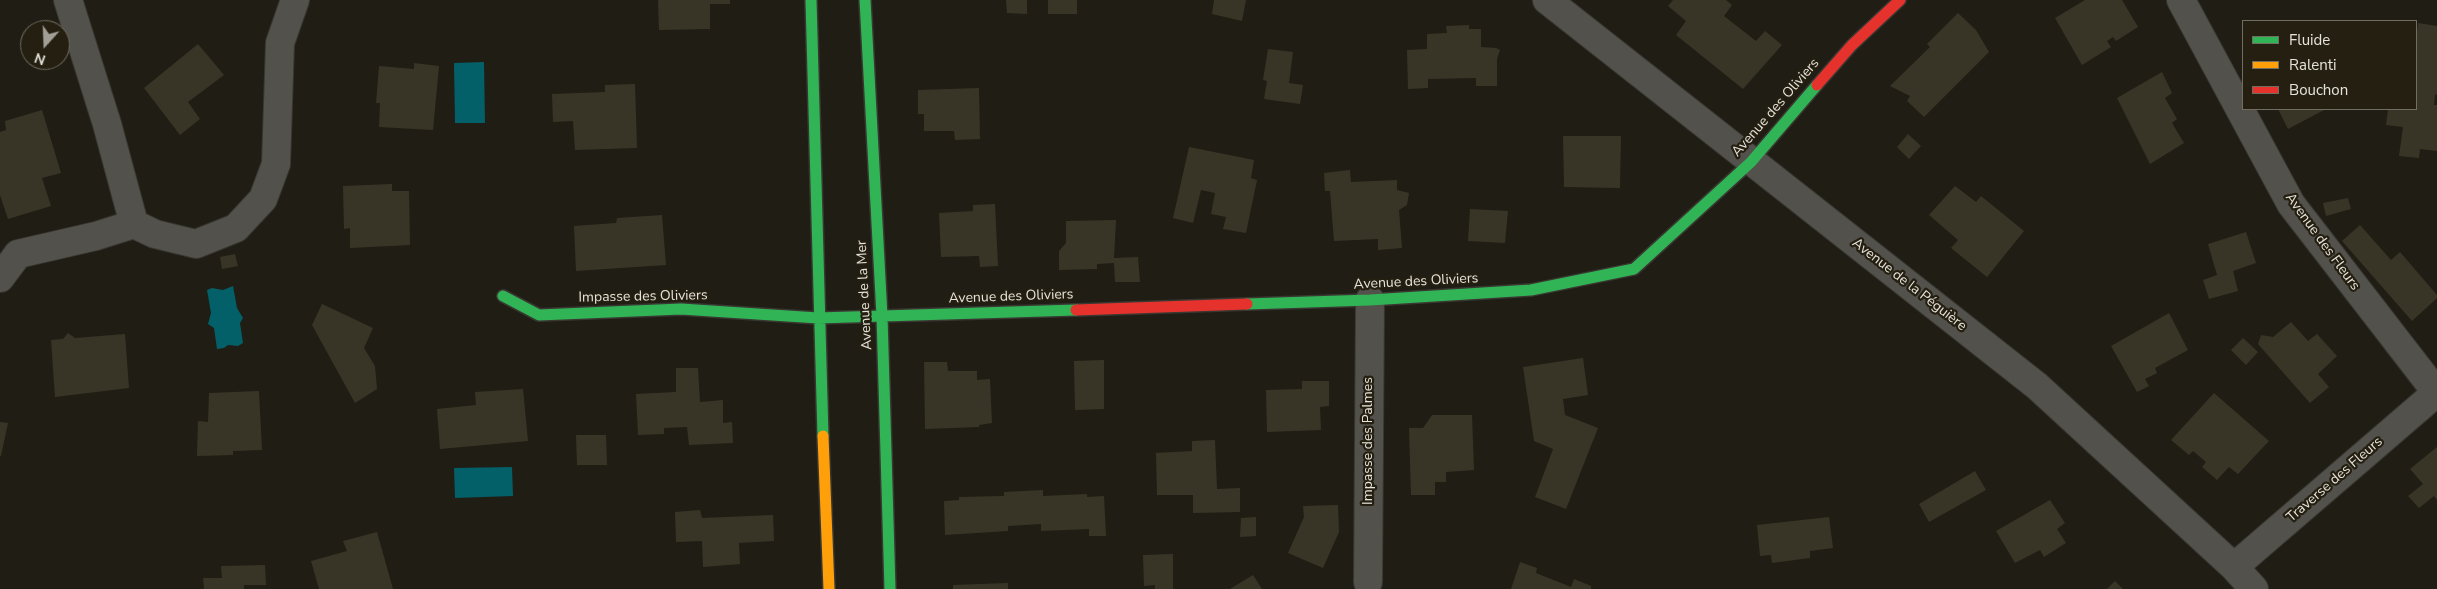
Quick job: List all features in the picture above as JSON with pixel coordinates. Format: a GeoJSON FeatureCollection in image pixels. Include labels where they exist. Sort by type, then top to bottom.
{"type":"FeatureCollection","features":[{"type":"Feature","properties":{"kind":"street"},"geometry":{"type":"LineString","coordinates":[[68,0],[107,124],[134,224]]}},
{"type":"Feature","properties":{"kind":"street"},"geometry":{"type":"LineString","coordinates":[[0,278],[18,254],[96,236],[134,224],[155,234],[196,244],[236,228],[263,199],[276,164],[280,43],[295,0]]}},
{"type":"Feature","properties":{"kind":"street"},"geometry":{"type":"LineString","coordinates":[[811,0],[818,318],[829,589]]}},
{"type":"Feature","properties":{"kind":"street","name":"Avenue de la Mer"},"geometry":{"type":"LineString","coordinates":[[865,0],[882,316],[890,589]]}},
{"type":"Feature","properties":{"kind":"street","name":"Avenue de la Péguière"},"geometry":{"type":"LineString","coordinates":[[1547,0],[2037,386],[2234,567],[2254,589]]}},
{"type":"Feature","properties":{"kind":"street","name":"Avenue des Oliviers"},"geometry":{"type":"LineString","coordinates":[[818,318],[1370,300],[1531,290],[1634,269],[1751,162],[1852,45],[1900,0]]}},
{"type":"Feature","properties":{"kind":"street","name":"Avenue des Fleurs"},"geometry":{"type":"LineString","coordinates":[[2181,0],[2292,204],[2436,393]]}},
{"type":"Feature","properties":{"kind":"street","name":"Impasse des Oliviers"},"geometry":{"type":"LineString","coordinates":[[503,296],[539,315],[681,309],[818,318]]}},
{"type":"Feature","properties":{"kind":"street","name":"Impasse des Palmes"},"geometry":{"type":"LineString","coordinates":[[1368,582],[1370,300]]}},
{"type":"Feature","properties":{"kind":"street","name":"Traverse des Fleurs"},"geometry":{"type":"LineString","coordinates":[[2234,567],[2436,393]]}},
{"type":"Feature","properties":{"kind":"water"},"geometry":{"type":"Polygon","coordinates":[[[484,62],[485,123],[455,123],[454,63],[484,62]]]}},
{"type":"Feature","properties":{"kind":"water"},"geometry":{"type":"Polygon","coordinates":[[[233,286],[237,308],[243,318],[240,323],[243,343],[238,346],[228,345],[217,349],[214,328],[208,324],[211,313],[207,290],[212,288],[223,290],[233,286]]]}},
{"type":"Feature","properties":{"kind":"water"},"geometry":{"type":"Polygon","coordinates":[[[512,467],[513,496],[455,498],[454,468],[512,467]]]}},
{"type":"Feature","properties":{"kind":"building"},"geometry":{"type":"Polygon","coordinates":[[[658,0],[730,0],[730,4],[710,4],[710,29],[659,30],[658,0]]]}},
{"type":"Feature","properties":{"kind":"building"},"geometry":{"type":"Polygon","coordinates":[[[1006,0],[1027,0],[1027,14],[1007,13],[1006,0]]]}},
{"type":"Feature","properties":{"kind":"building"},"geometry":{"type":"Polygon","coordinates":[[[1048,0],[1077,0],[1077,14],[1048,14],[1048,0]]]}},
{"type":"Feature","properties":{"kind":"building"},"geometry":{"type":"Polygon","coordinates":[[[1214,0],[1246,0],[1242,21],[1212,14],[1214,0]]]}},
{"type":"Feature","properties":{"kind":"building"},"geometry":{"type":"Polygon","coordinates":[[[1673,0],[1726,0],[1732,5],[1724,16],[1756,41],[1765,31],[1782,45],[1743,89],[1676,35],[1686,21],[1668,6],[1673,0]]]}},
{"type":"Feature","properties":{"kind":"building"},"geometry":{"type":"Polygon","coordinates":[[[2085,0],[2122,0],[2138,27],[2116,41],[2113,37],[2107,41],[2111,47],[2082,65],[2055,18],[2085,0]]]}},
{"type":"Feature","properties":{"kind":"building"},"geometry":{"type":"Polygon","coordinates":[[[1958,13],[1976,30],[1989,52],[1924,117],[1907,101],[1910,96],[1890,86],[1930,47],[1927,44],[1958,13]]]}},
{"type":"Feature","properties":{"kind":"building"},"geometry":{"type":"Polygon","coordinates":[[[2418,23],[2437,26],[2437,95],[2435,94],[2434,105],[2437,105],[2437,151],[2420,149],[2419,158],[2399,156],[2403,127],[2386,125],[2388,110],[2417,110],[2418,23]]]}},
{"type":"Feature","properties":{"kind":"building"},"geometry":{"type":"Polygon","coordinates":[[[1469,25],[1469,29],[1481,29],[1481,47],[1500,50],[1497,59],[1497,86],[1476,86],[1476,78],[1428,79],[1428,88],[1408,89],[1407,50],[1427,49],[1427,34],[1447,33],[1446,26],[1469,25]]]}},
{"type":"Feature","properties":{"kind":"building"},"geometry":{"type":"Polygon","coordinates":[[[198,44],[224,75],[188,102],[200,119],[180,135],[144,88],[198,44]]]}},
{"type":"Feature","properties":{"kind":"building"},"geometry":{"type":"Polygon","coordinates":[[[1268,49],[1293,52],[1289,83],[1303,85],[1300,104],[1264,99],[1267,81],[1263,80],[1268,49]]]}},
{"type":"Feature","properties":{"kind":"building"},"geometry":{"type":"Polygon","coordinates":[[[414,63],[439,66],[433,130],[379,127],[380,103],[376,103],[379,66],[414,69],[414,63]]]}},
{"type":"Feature","properties":{"kind":"building"},"geometry":{"type":"Polygon","coordinates":[[[2162,72],[2172,93],[2165,98],[2177,119],[2172,123],[2184,143],[2150,164],[2117,98],[2162,72]]]}},
{"type":"Feature","properties":{"kind":"building"},"geometry":{"type":"Polygon","coordinates":[[[635,84],[637,148],[575,150],[573,121],[553,122],[552,94],[605,92],[605,85],[635,84]]]}},
{"type":"Feature","properties":{"kind":"building"},"geometry":{"type":"Polygon","coordinates":[[[979,88],[980,139],[955,140],[954,131],[924,131],[924,114],[918,114],[918,90],[979,88]]]}},
{"type":"Feature","properties":{"kind":"building"},"geometry":{"type":"Polygon","coordinates":[[[42,110],[61,173],[42,178],[51,206],[8,219],[0,195],[0,132],[6,130],[5,121],[42,110]]]}},
{"type":"Feature","properties":{"kind":"building"},"geometry":{"type":"Polygon","coordinates":[[[2278,110],[2324,110],[2288,129],[2278,110]]]}},
{"type":"Feature","properties":{"kind":"building"},"geometry":{"type":"Polygon","coordinates":[[[1908,134],[1921,146],[1909,159],[1897,147],[1908,134]]]}},
{"type":"Feature","properties":{"kind":"building"},"geometry":{"type":"Polygon","coordinates":[[[1563,136],[1621,136],[1620,188],[1564,187],[1563,136]]]}},
{"type":"Feature","properties":{"kind":"building"},"geometry":{"type":"Polygon","coordinates":[[[1189,147],[1254,160],[1251,178],[1257,180],[1246,233],[1223,229],[1226,217],[1211,214],[1215,193],[1201,190],[1193,223],[1173,218],[1189,147]]]}},
{"type":"Feature","properties":{"kind":"building"},"geometry":{"type":"Polygon","coordinates":[[[1350,170],[1351,182],[1397,180],[1397,190],[1409,193],[1407,205],[1399,210],[1402,248],[1378,250],[1378,239],[1334,241],[1330,191],[1325,191],[1324,173],[1350,170]]]}},
{"type":"Feature","properties":{"kind":"building"},"geometry":{"type":"Polygon","coordinates":[[[392,184],[392,191],[409,191],[410,245],[350,248],[350,228],[344,229],[343,186],[392,184]]]}},
{"type":"Feature","properties":{"kind":"building"},"geometry":{"type":"Polygon","coordinates":[[[1955,186],[1976,202],[1981,196],[2024,231],[1987,277],[1951,248],[1958,240],[1929,215],[1955,186]]]}},
{"type":"Feature","properties":{"kind":"building"},"geometry":{"type":"Polygon","coordinates":[[[2348,198],[2351,209],[2326,216],[2323,203],[2348,198]]]}},
{"type":"Feature","properties":{"kind":"building"},"geometry":{"type":"Polygon","coordinates":[[[995,204],[998,266],[980,267],[979,256],[941,257],[939,213],[973,211],[973,205],[995,204]]]}},
{"type":"Feature","properties":{"kind":"building"},"geometry":{"type":"Polygon","coordinates":[[[1470,209],[1508,211],[1505,243],[1468,241],[1470,209]]]}},
{"type":"Feature","properties":{"kind":"building"},"geometry":{"type":"Polygon","coordinates":[[[662,215],[666,265],[576,271],[574,226],[616,223],[617,218],[662,215]]]}},
{"type":"Feature","properties":{"kind":"building"},"geometry":{"type":"Polygon","coordinates":[[[1116,220],[1114,258],[1138,257],[1140,282],[1115,282],[1114,263],[1097,264],[1097,269],[1059,270],[1059,251],[1066,243],[1066,221],[1116,220]]]}},
{"type":"Feature","properties":{"kind":"building"},"geometry":{"type":"Polygon","coordinates":[[[2360,225],[2391,260],[2400,252],[2437,295],[2437,298],[2412,321],[2342,241],[2360,225]]]}},
{"type":"Feature","properties":{"kind":"building"},"geometry":{"type":"Polygon","coordinates":[[[2246,232],[2256,263],[2233,271],[2238,291],[2209,299],[2203,280],[2217,275],[2208,244],[2246,232]]]}},
{"type":"Feature","properties":{"kind":"building"},"geometry":{"type":"Polygon","coordinates":[[[235,254],[238,266],[222,269],[220,257],[235,254]]]}},
{"type":"Feature","properties":{"kind":"building"},"geometry":{"type":"Polygon","coordinates":[[[322,304],[373,328],[364,348],[375,366],[377,389],[355,403],[312,325],[322,304]]]}},
{"type":"Feature","properties":{"kind":"building"},"geometry":{"type":"Polygon","coordinates":[[[2169,313],[2188,350],[2155,368],[2157,373],[2145,379],[2149,386],[2137,392],[2111,346],[2169,313]]]}},
{"type":"Feature","properties":{"kind":"building"},"geometry":{"type":"Polygon","coordinates":[[[2291,322],[2308,341],[2317,334],[2337,356],[2318,374],[2329,387],[2310,403],[2258,344],[2261,335],[2273,337],[2291,322]]]}},
{"type":"Feature","properties":{"kind":"building"},"geometry":{"type":"Polygon","coordinates":[[[68,333],[75,338],[125,334],[129,388],[55,397],[51,340],[63,339],[68,333]]]}},
{"type":"Feature","properties":{"kind":"building"},"geometry":{"type":"Polygon","coordinates":[[[2243,338],[2258,352],[2246,365],[2231,350],[2243,338]]]}},
{"type":"Feature","properties":{"kind":"building"},"geometry":{"type":"Polygon","coordinates":[[[1583,358],[1588,395],[1563,399],[1565,415],[1598,428],[1566,509],[1535,497],[1553,449],[1534,441],[1523,367],[1583,358]]]}},
{"type":"Feature","properties":{"kind":"building"},"geometry":{"type":"Polygon","coordinates":[[[1104,360],[1104,409],[1075,410],[1074,361],[1104,360]]]}},
{"type":"Feature","properties":{"kind":"building"},"geometry":{"type":"Polygon","coordinates":[[[924,362],[947,362],[948,371],[977,371],[977,380],[990,379],[992,423],[979,425],[979,427],[925,429],[924,362]]]}},
{"type":"Feature","properties":{"kind":"building"},"geometry":{"type":"Polygon","coordinates":[[[676,368],[698,368],[700,402],[723,400],[723,423],[732,422],[733,443],[689,445],[687,427],[664,428],[664,434],[638,435],[636,394],[676,392],[676,368]]]}},
{"type":"Feature","properties":{"kind":"building"},"geometry":{"type":"Polygon","coordinates":[[[1302,381],[1329,381],[1329,406],[1320,407],[1321,430],[1267,432],[1266,390],[1302,389],[1302,381]]]}},
{"type":"Feature","properties":{"kind":"building"},"geometry":{"type":"Polygon","coordinates":[[[523,389],[528,441],[440,449],[437,409],[476,405],[475,392],[523,389]]]}},
{"type":"Feature","properties":{"kind":"building"},"geometry":{"type":"Polygon","coordinates":[[[259,391],[262,450],[233,451],[233,455],[197,456],[198,421],[208,422],[209,393],[259,391]]]}},
{"type":"Feature","properties":{"kind":"building"},"geometry":{"type":"Polygon","coordinates":[[[2214,393],[2269,441],[2238,474],[2229,467],[2217,480],[2202,467],[2206,462],[2193,451],[2189,455],[2171,440],[2214,393]]]}},
{"type":"Feature","properties":{"kind":"building"},"geometry":{"type":"Polygon","coordinates":[[[1432,415],[1472,415],[1474,470],[1446,472],[1446,482],[1435,482],[1435,495],[1411,495],[1409,428],[1423,428],[1432,415]]]}},
{"type":"Feature","properties":{"kind":"building"},"geometry":{"type":"Polygon","coordinates":[[[0,422],[8,423],[1,456],[0,456],[0,422]]]}},
{"type":"Feature","properties":{"kind":"building"},"geometry":{"type":"Polygon","coordinates":[[[576,435],[606,435],[607,465],[577,465],[576,435]]]}},
{"type":"Feature","properties":{"kind":"building"},"geometry":{"type":"Polygon","coordinates":[[[1215,440],[1217,489],[1240,488],[1240,512],[1193,513],[1193,495],[1157,495],[1156,453],[1192,451],[1192,441],[1215,440]]]}},
{"type":"Feature","properties":{"kind":"building"},"geometry":{"type":"Polygon","coordinates":[[[2437,447],[2437,500],[2434,496],[2419,508],[2408,496],[2423,484],[2410,469],[2437,447]]]}},
{"type":"Feature","properties":{"kind":"building"},"geometry":{"type":"Polygon","coordinates":[[[1975,471],[1986,490],[1929,522],[1919,504],[1975,471]]]}},
{"type":"Feature","properties":{"kind":"building"},"geometry":{"type":"Polygon","coordinates":[[[1043,490],[1043,496],[1087,494],[1087,497],[1104,496],[1106,536],[1089,536],[1089,529],[1041,531],[1041,524],[1008,526],[1008,531],[945,535],[944,501],[959,500],[959,497],[1004,496],[1004,492],[1043,490]]]}},
{"type":"Feature","properties":{"kind":"building"},"geometry":{"type":"Polygon","coordinates":[[[2050,500],[2065,523],[2057,529],[2066,543],[2044,557],[2040,550],[2015,563],[1996,531],[2050,500]]]}},
{"type":"Feature","properties":{"kind":"building"},"geometry":{"type":"Polygon","coordinates":[[[1338,505],[1339,532],[1323,568],[1288,553],[1304,517],[1303,506],[1338,505]]]}},
{"type":"Feature","properties":{"kind":"building"},"geometry":{"type":"Polygon","coordinates":[[[700,510],[702,518],[773,515],[774,541],[739,543],[740,564],[703,567],[702,541],[676,542],[675,512],[700,510]]]}},
{"type":"Feature","properties":{"kind":"building"},"geometry":{"type":"Polygon","coordinates":[[[1256,517],[1256,536],[1240,537],[1241,518],[1256,517]]]}},
{"type":"Feature","properties":{"kind":"building"},"geometry":{"type":"Polygon","coordinates":[[[1829,517],[1833,548],[1810,551],[1810,558],[1772,563],[1771,555],[1760,556],[1757,525],[1829,517]]]}},
{"type":"Feature","properties":{"kind":"building"},"geometry":{"type":"Polygon","coordinates":[[[377,532],[393,589],[319,589],[311,561],[347,551],[343,541],[377,532]]]}},
{"type":"Feature","properties":{"kind":"building"},"geometry":{"type":"Polygon","coordinates":[[[1173,554],[1173,589],[1155,589],[1155,585],[1144,586],[1143,555],[1173,554]]]}},
{"type":"Feature","properties":{"kind":"building"},"geometry":{"type":"Polygon","coordinates":[[[1520,562],[1537,568],[1536,573],[1571,587],[1574,579],[1591,586],[1591,589],[1511,589],[1520,562]]]}},
{"type":"Feature","properties":{"kind":"building"},"geometry":{"type":"Polygon","coordinates":[[[265,565],[266,585],[244,585],[244,589],[204,589],[203,578],[222,578],[221,566],[265,565]]]}},
{"type":"Feature","properties":{"kind":"building"},"geometry":{"type":"Polygon","coordinates":[[[1253,575],[1262,589],[1230,589],[1253,575]]]}},
{"type":"Feature","properties":{"kind":"building"},"geometry":{"type":"Polygon","coordinates":[[[2115,581],[2123,589],[2107,589],[2115,581]]]}},
{"type":"Feature","properties":{"kind":"building"},"geometry":{"type":"Polygon","coordinates":[[[1008,583],[1008,589],[953,589],[953,585],[1008,583]]]}},
{"type":"Feature","properties":{"kind":"traffic: fast"},"geometry":{"type":"LineString","coordinates":[[811,0],[823,436]]}},
{"type":"Feature","properties":{"kind":"traffic: fast"},"geometry":{"type":"LineString","coordinates":[[865,0],[882,316],[890,589]]}},
{"type":"Feature","properties":{"kind":"traffic: fast"},"geometry":{"type":"LineString","coordinates":[[1247,304],[1370,300],[1531,290],[1634,269],[1751,162],[1817,85]]}},
{"type":"Feature","properties":{"kind":"traffic: fast"},"geometry":{"type":"LineString","coordinates":[[503,296],[539,315],[681,309],[818,318],[1076,310]]}},
{"type":"Feature","properties":{"kind":"traffic: slow"},"geometry":{"type":"LineString","coordinates":[[823,436],[829,589]]}},
{"type":"Feature","properties":{"kind":"traffic: jam"},"geometry":{"type":"LineString","coordinates":[[1817,85],[1852,45],[1900,0]]}},
{"type":"Feature","properties":{"kind":"traffic: jam"},"geometry":{"type":"LineString","coordinates":[[1076,310],[1247,304]]}}]}
